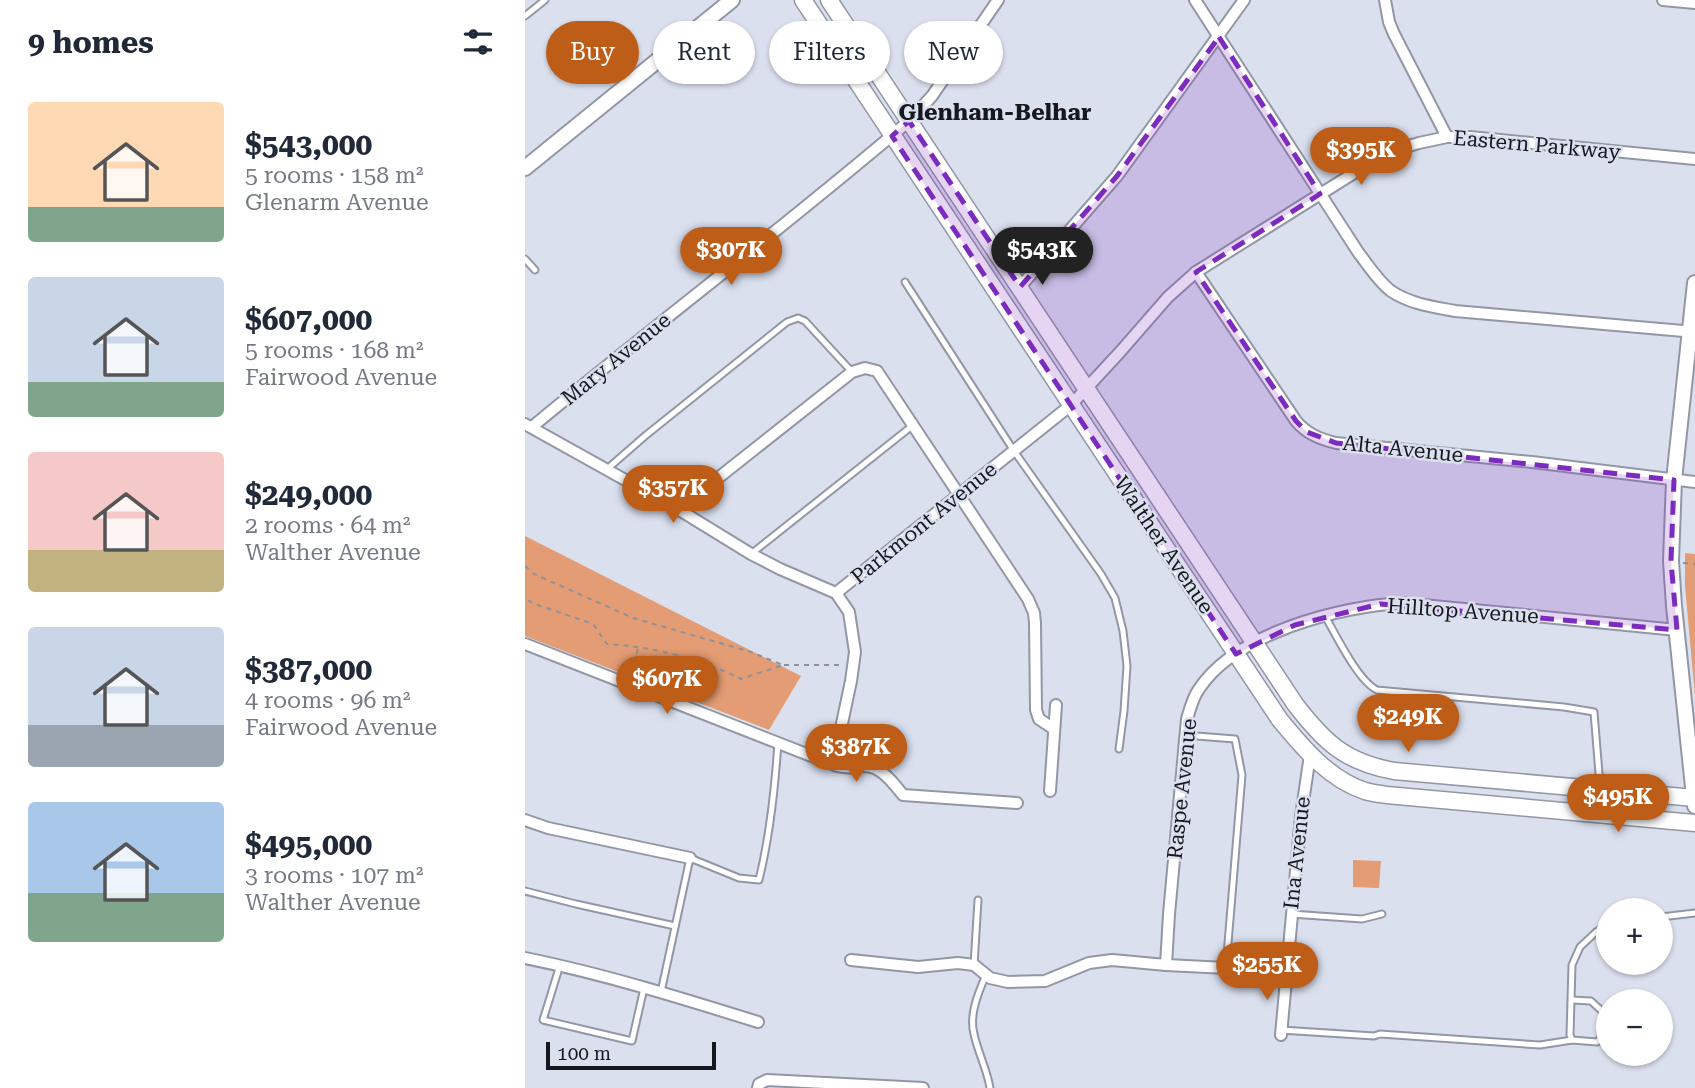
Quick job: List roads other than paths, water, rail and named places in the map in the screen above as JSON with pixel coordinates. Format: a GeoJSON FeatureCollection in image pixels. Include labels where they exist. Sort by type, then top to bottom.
{"type":"FeatureCollection","features":[{"type":"Feature","properties":{"kind":"main road","name":"Walther Avenue"},"geometry":{"type":"LineString","coordinates":[[803,0],[1280,720],[1310,755],[1345,781],[1364,790],[1387,795],[1695,823]]}},
{"type":"Feature","properties":{"kind":"main road","name":"Walther Avenue"},"geometry":{"type":"LineString","coordinates":[[829,0],[1295,704],[1318,733],[1335,748],[1361,762],[1394,771],[1695,798]]}},
{"type":"Feature","properties":{"kind":"street"},"geometry":{"type":"LineString","coordinates":[[525,168],[732,0]]}},
{"type":"Feature","properties":{"kind":"street","name":"Mary Avenue"},"geometry":{"type":"LineString","coordinates":[[529,426],[693,298],[909,121],[932,96],[998,0]]}},
{"type":"Feature","properties":{"kind":"street"},"geometry":{"type":"LineString","coordinates":[[1195,0],[1320,194],[1375,275],[1392,291],[1414,302],[1433,307],[1692,332]]}},
{"type":"Feature","properties":{"kind":"street"},"geometry":{"type":"LineString","coordinates":[[1020,287],[1117,176],[1244,0]]}},
{"type":"Feature","properties":{"kind":"street"},"geometry":{"type":"LineString","coordinates":[[1385,0],[1394,34],[1447,137]]}},
{"type":"Feature","properties":{"kind":"street"},"geometry":{"type":"LineString","coordinates":[[1663,0],[1695,3]]}},
{"type":"Feature","properties":{"kind":"street","name":"Eastern Parkway"},"geometry":{"type":"LineString","coordinates":[[1087,388],[1168,297],[1196,272],[1395,150],[1447,137],[1481,138],[1695,159]]}},
{"type":"Feature","properties":{"kind":"street","name":"Alta Avenue"},"geometry":{"type":"LineString","coordinates":[[1196,272],[1296,421],[1307,432],[1321,439],[1336,443],[1532,462],[1695,482]]}},
{"type":"Feature","properties":{"kind":"street"},"geometry":{"type":"LineString","coordinates":[[1695,283],[1692,332],[1674,480],[1671,561],[1695,806]]}},
{"type":"Feature","properties":{"kind":"street"},"geometry":{"type":"LineString","coordinates":[[681,511],[694,497],[852,372],[865,368],[877,371],[1032,607],[1037,646],[1036,710],[1039,719],[1053,729]]}},
{"type":"Feature","properties":{"kind":"street","name":"Parkmont Avenue"},"geometry":{"type":"LineString","coordinates":[[820,758],[830,748],[838,747],[855,652],[849,612],[836,593],[1071,405],[1087,388]]}},
{"type":"Feature","properties":{"kind":"street"},"geometry":{"type":"LineString","coordinates":[[529,426],[681,511],[751,554],[836,593]]}},
{"type":"Feature","properties":{"kind":"street","name":"Hilltop Avenue"},"geometry":{"type":"LineString","coordinates":[[1254,641],[1295,625],[1361,606],[1403,603],[1677,630]]}},
{"type":"Feature","properties":{"kind":"street","name":"Raspe Avenue"},"geometry":{"type":"LineString","coordinates":[[1166,965],[1184,735],[1189,712],[1198,689],[1254,641]]}},
{"type":"Feature","properties":{"kind":"street"},"geometry":{"type":"LineString","coordinates":[[525,644],[848,769],[870,767],[884,774],[903,795],[1017,803]]}},
{"type":"Feature","properties":{"kind":"street"},"geometry":{"type":"LineString","coordinates":[[1050,791],[1056,705]]}},
{"type":"Feature","properties":{"kind":"street","name":"Ina Avenue"},"geometry":{"type":"LineString","coordinates":[[1281,1033],[1291,914],[1310,755]]}},
{"type":"Feature","properties":{"kind":"street"},"geometry":{"type":"LineString","coordinates":[[525,820],[548,828],[690,858]]}},
{"type":"Feature","properties":{"kind":"street"},"geometry":{"type":"LineString","coordinates":[[525,958],[661,992],[758,1022]]}},
{"type":"Feature","properties":{"kind":"street"},"geometry":{"type":"LineString","coordinates":[[851,960],[918,967],[958,963],[974,965],[990,978],[1008,982],[1045,981],[1077,967],[1112,960],[1286,971]]}},
{"type":"Feature","properties":{"kind":"street"},"geometry":{"type":"LineString","coordinates":[[758,1088],[759,1084],[767,1080],[923,1088]]}},
{"type":"Feature","properties":{"kind":"lane"},"geometry":{"type":"LineString","coordinates":[[525,16],[545,0]]}},
{"type":"Feature","properties":{"kind":"lane"},"geometry":{"type":"LineString","coordinates":[[525,259],[535,270]]}},
{"type":"Feature","properties":{"kind":"lane"},"geometry":{"type":"LineString","coordinates":[[905,282],[1014,451],[1115,598],[1123,631],[1127,666],[1119,749]]}},
{"type":"Feature","properties":{"kind":"lane"},"geometry":{"type":"LineString","coordinates":[[606,470],[787,322],[798,318],[805,321],[852,372]]}},
{"type":"Feature","properties":{"kind":"lane"},"geometry":{"type":"LineString","coordinates":[[751,554],[912,426]]}},
{"type":"Feature","properties":{"kind":"lane"},"geometry":{"type":"LineString","coordinates":[[1325,616],[1363,679],[1377,691],[1552,705],[1594,712],[1600,790]]}},
{"type":"Feature","properties":{"kind":"lane"},"geometry":{"type":"LineString","coordinates":[[1184,735],[1235,739],[1242,775],[1226,968]]}},
{"type":"Feature","properties":{"kind":"lane"},"geometry":{"type":"LineString","coordinates":[[661,992],[690,858],[739,878],[759,880],[776,779],[778,742]]}},
{"type":"Feature","properties":{"kind":"lane"},"geometry":{"type":"LineString","coordinates":[[525,891],[675,926]]}},
{"type":"Feature","properties":{"kind":"lane"},"geometry":{"type":"LineString","coordinates":[[974,965],[978,900]]}},
{"type":"Feature","properties":{"kind":"lane"},"geometry":{"type":"LineString","coordinates":[[1673,916],[1695,913]]}},
{"type":"Feature","properties":{"kind":"lane"},"geometry":{"type":"LineString","coordinates":[[1291,914],[1363,919],[1382,914]]}},
{"type":"Feature","properties":{"kind":"lane"},"geometry":{"type":"LineString","coordinates":[[1571,1040],[1572,965],[1580,947],[1596,932]]}},
{"type":"Feature","properties":{"kind":"lane"},"geometry":{"type":"LineString","coordinates":[[560,965],[543,1020],[632,1041],[644,988]]}},
{"type":"Feature","properties":{"kind":"lane"},"geometry":{"type":"LineString","coordinates":[[986,975],[974,1007],[972,1031],[988,1074],[990,1088]]}},
{"type":"Feature","properties":{"kind":"lane"},"geometry":{"type":"LineString","coordinates":[[1281,1033],[1380,1034],[1539,1045],[1571,1040],[1597,1042],[1601,1038],[1604,1013],[1591,1001],[1572,1000]]}},
{"type":"Feature","properties":{"kind":"district","name":"Glenham-Belhar"},"geometry":{"type":"Point","coordinates":[995,112]}}]}
